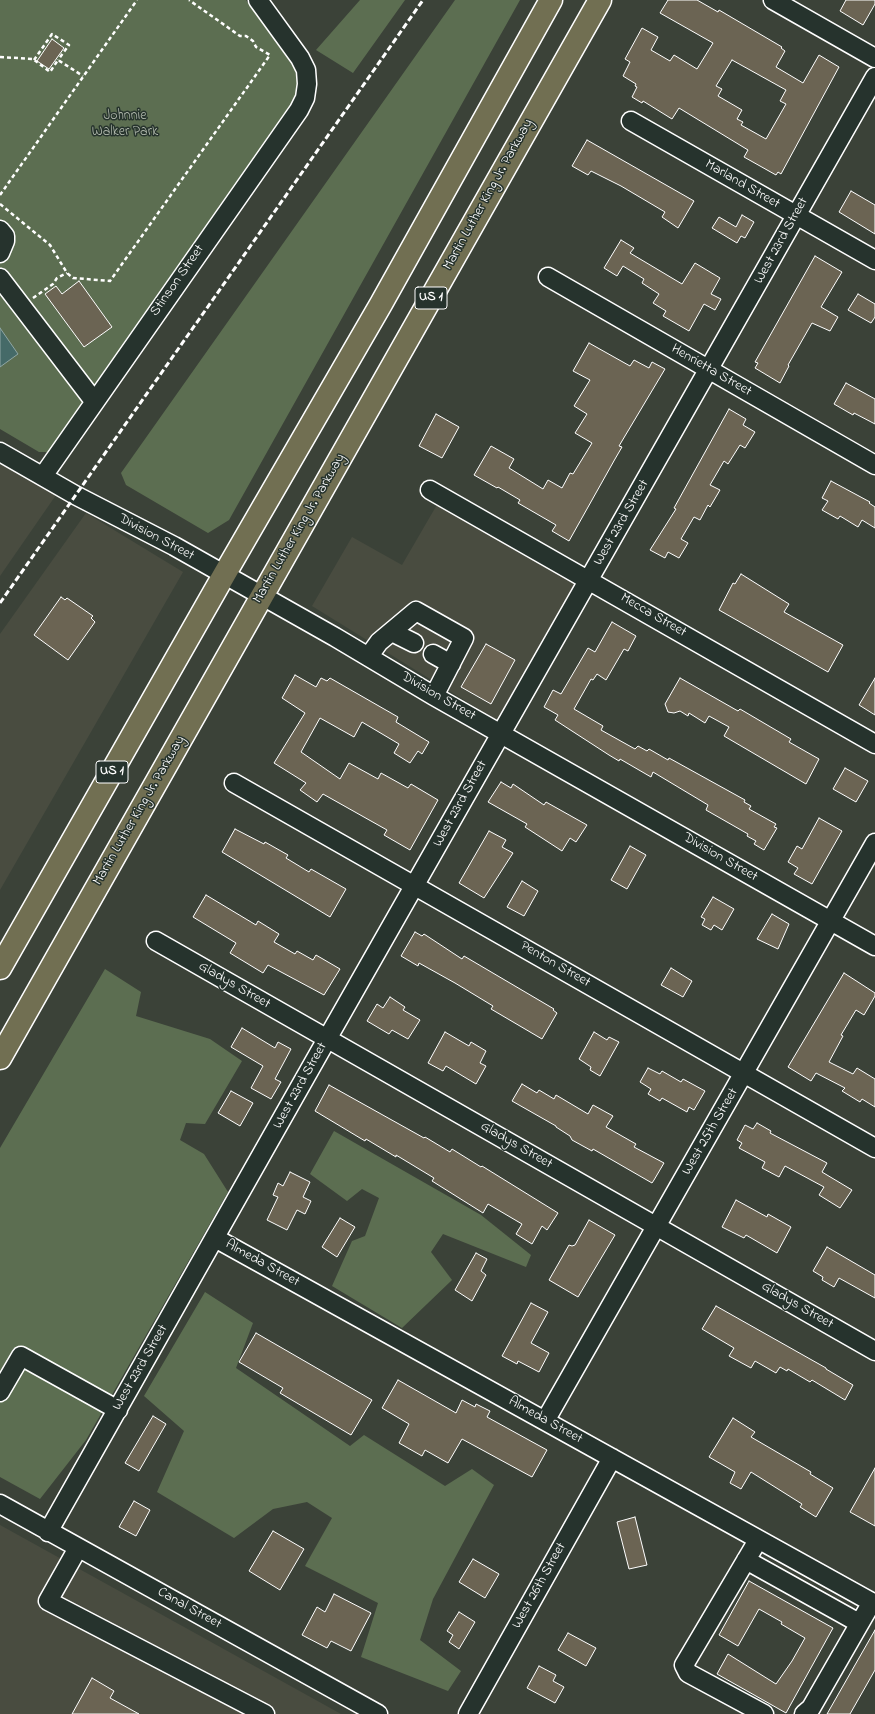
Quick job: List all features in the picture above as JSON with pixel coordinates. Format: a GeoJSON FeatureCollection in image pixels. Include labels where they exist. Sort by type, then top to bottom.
{"type":"FeatureCollection","features":[{"type":"Feature","properties":{"kind":"highway","name":"US 1"},"geometry":{"type":"LineString","coordinates":[[0,968],[224,575],[381,304],[551,0]]}},
{"type":"Feature","properties":{"kind":"highway","name":"Martin Luther King Jr. Parkway"},"geometry":{"type":"LineString","coordinates":[[0,1058],[600,0]]}},
{"type":"Feature","properties":{"kind":"street","name":"Stinson Street"},"geometry":{"type":"LineString","coordinates":[[43,476],[299,110],[305,98],[308,84],[306,70],[300,58],[258,0]]}},
{"type":"Feature","properties":{"kind":"street"},"geometry":{"type":"LineString","coordinates":[[773,0],[875,58]]}},
{"type":"Feature","properties":{"kind":"street","name":"West 23rd Street"},"geometry":{"type":"LineString","coordinates":[[48,1532],[501,733],[875,78]]}},
{"type":"Feature","properties":{"kind":"street","name":"Marland Street"},"geometry":{"type":"LineString","coordinates":[[631,121],[875,260]]}},
{"type":"Feature","properties":{"kind":"street"},"geometry":{"type":"LineString","coordinates":[[0,230],[6,241],[0,252]]}},
{"type":"Feature","properties":{"kind":"street","name":"Henrietta Street"},"geometry":{"type":"LineString","coordinates":[[548,277],[875,465]]}},
{"type":"Feature","properties":{"kind":"street"},"geometry":{"type":"LineString","coordinates":[[0,278],[94,401]]}},
{"type":"Feature","properties":{"kind":"street","name":"Division Street"},"geometry":{"type":"LineString","coordinates":[[0,452],[369,656],[434,696],[875,946]]}},
{"type":"Feature","properties":{"kind":"street","name":"Mecca Street"},"geometry":{"type":"LineString","coordinates":[[430,490],[875,744]]}},
{"type":"Feature","properties":{"kind":"street"},"geometry":{"type":"LineString","coordinates":[[369,656],[379,642],[416,611],[464,638],[434,696]]}},
{"type":"Feature","properties":{"kind":"street"},"geometry":{"type":"LineString","coordinates":[[392,632],[414,643]]}},
{"type":"Feature","properties":{"kind":"street"},"geometry":{"type":"LineString","coordinates":[[433,654],[451,664]]}},
{"type":"Feature","properties":{"kind":"street","name":"Penton Street"},"geometry":{"type":"LineString","coordinates":[[234,783],[875,1148]]}},
{"type":"Feature","properties":{"kind":"street","name":"West 25th Street"},"geometry":{"type":"LineString","coordinates":[[545,1421],[658,1226],[875,842]]}},
{"type":"Feature","properties":{"kind":"street","name":"Gladys Street"},"geometry":{"type":"LineString","coordinates":[[156,941],[875,1351]]}},
{"type":"Feature","properties":{"kind":"street","name":"Almeda Street"},"geometry":{"type":"LineString","coordinates":[[215,1238],[874,1603]]}},
{"type":"Feature","properties":{"kind":"street"},"geometry":{"type":"LineString","coordinates":[[0,1392],[21,1356],[118,1410]]}},
{"type":"Feature","properties":{"kind":"street","name":"West 26th Street"},"geometry":{"type":"LineString","coordinates":[[468,1714],[612,1458]]}},
{"type":"Feature","properties":{"kind":"street","name":"Canal Street"},"geometry":{"type":"LineString","coordinates":[[0,1504],[369,1712]]}},
{"type":"Feature","properties":{"kind":"street"},"geometry":{"type":"LineString","coordinates":[[758,1540],[684,1665],[688,1673],[764,1714]]}},
{"type":"Feature","properties":{"kind":"street"},"geometry":{"type":"LineString","coordinates":[[78,1548],[48,1600],[265,1714]]}},
{"type":"Feature","properties":{"kind":"street"},"geometry":{"type":"LineString","coordinates":[[746,1560],[859,1624]]}},
{"type":"Feature","properties":{"kind":"street"},"geometry":{"type":"LineString","coordinates":[[804,1714],[811,1708],[859,1624],[874,1603]]}},
{"type":"Feature","properties":{"kind":"path"},"geometry":{"type":"LineString","coordinates":[[0,195],[137,0]]}},
{"type":"Feature","properties":{"kind":"path"},"geometry":{"type":"LineString","coordinates":[[0,204],[50,245],[67,273],[73,278],[110,281],[270,55],[256,47],[246,36],[240,36],[189,0]]}},
{"type":"Feature","properties":{"kind":"path"},"geometry":{"type":"LineString","coordinates":[[0,57],[34,60],[50,72],[69,44],[52,34],[34,60]]}},
{"type":"Feature","properties":{"kind":"path"},"geometry":{"type":"LineString","coordinates":[[58,60],[83,76]]}},
{"type":"Feature","properties":{"kind":"path"},"geometry":{"type":"LineString","coordinates":[[22,307],[53,284],[57,278],[67,273]]}},
{"type":"Feature","properties":{"kind":"shaded area"},"geometry":{"type":"Polygon","coordinates":[[[0,463],[56,495],[0,576],[0,463]]]}},
{"type":"Feature","properties":{"kind":"shaded area"},"geometry":{"type":"Polygon","coordinates":[[[438,503],[576,584],[498,721],[312,606],[352,537],[402,565],[438,503]]]}},
{"type":"Feature","properties":{"kind":"shaded area"},"geometry":{"type":"Polygon","coordinates":[[[86,513],[183,572],[0,890],[0,634],[86,513]]]}},
{"type":"Feature","properties":{"kind":"shaded area"},"geometry":{"type":"Polygon","coordinates":[[[0,1525],[341,1714],[0,1714],[0,1525]]]}},
{"type":"Feature","properties":{"kind":"green space","name":"Johnnie Walker Park"},"geometry":{"type":"Polygon","coordinates":[[[0,0],[246,0],[295,69],[299,90],[295,101],[47,452],[39,452],[0,429],[0,0]]]}},
{"type":"Feature","properties":{"kind":"green space"},"geometry":{"type":"Polygon","coordinates":[[[360,0],[405,0],[353,73],[316,50],[360,0]]]}},
{"type":"Feature","properties":{"kind":"green space"},"geometry":{"type":"Polygon","coordinates":[[[455,0],[520,0],[229,520],[208,533],[126,485],[121,473],[455,0]]]}},
{"type":"Feature","properties":{"kind":"green space"},"geometry":{"type":"Polygon","coordinates":[[[105,969],[141,992],[136,1016],[210,1039],[242,1061],[205,1124],[186,1123],[180,1140],[204,1154],[228,1192],[86,1440],[40,1499],[0,1477],[0,1148],[105,969]]]}},
{"type":"Feature","properties":{"kind":"green space"},"geometry":{"type":"Polygon","coordinates":[[[334,1131],[481,1215],[531,1255],[526,1267],[443,1234],[431,1252],[452,1280],[402,1328],[332,1286],[352,1241],[365,1236],[379,1198],[362,1189],[347,1201],[310,1174],[334,1131]]]}},
{"type":"Feature","properties":{"kind":"green space"},"geometry":{"type":"Polygon","coordinates":[[[205,1292],[253,1323],[236,1368],[350,1446],[364,1435],[445,1486],[472,1469],[494,1485],[433,1599],[420,1640],[461,1671],[448,1691],[361,1657],[378,1603],[305,1566],[332,1518],[307,1502],[273,1509],[234,1538],[157,1492],[184,1431],[144,1396],[205,1292]]]}},
{"type":"Feature","properties":{"kind":"water"},"geometry":{"type":"Polygon","coordinates":[[[0,328],[18,354],[0,367],[0,328]]]}},
{"type":"Feature","properties":{"kind":"building"},"geometry":{"type":"Polygon","coordinates":[[[668,0],[697,0],[718,12],[719,10],[782,47],[781,48],[785,51],[776,67],[803,83],[819,55],[839,67],[781,174],[778,172],[776,175],[744,157],[748,150],[679,108],[672,119],[643,101],[642,103],[632,97],[637,87],[635,86],[636,84],[623,76],[630,62],[625,59],[642,28],[658,37],[651,50],[670,61],[674,55],[697,69],[713,43],[660,13],[668,0]],[[732,60],[716,86],[722,89],[718,96],[742,110],[737,119],[743,122],[741,125],[766,139],[786,104],[780,101],[786,90],[732,60]]]}},
{"type":"Feature","properties":{"kind":"building"},"geometry":{"type":"Polygon","coordinates":[[[846,0],[875,0],[875,4],[863,25],[840,11],[846,0]]]}},
{"type":"Feature","properties":{"kind":"building"},"geometry":{"type":"Polygon","coordinates":[[[52,39],[64,48],[49,69],[37,61],[52,39]]]}},
{"type":"Feature","properties":{"kind":"building"},"geometry":{"type":"Polygon","coordinates":[[[587,140],[694,201],[678,228],[662,217],[665,212],[621,186],[591,171],[588,175],[572,166],[587,140]]]}},
{"type":"Feature","properties":{"kind":"building"},"geometry":{"type":"Polygon","coordinates":[[[851,191],[875,205],[875,234],[839,212],[851,191]]]}},
{"type":"Feature","properties":{"kind":"building"},"geometry":{"type":"Polygon","coordinates":[[[742,215],[754,222],[745,238],[741,236],[737,243],[712,228],[719,217],[736,227],[742,215]]]}},
{"type":"Feature","properties":{"kind":"building"},"geometry":{"type":"Polygon","coordinates":[[[621,240],[634,248],[630,253],[682,284],[695,263],[720,278],[711,294],[721,299],[715,310],[704,304],[689,331],[663,316],[666,311],[653,303],[659,294],[642,283],[644,279],[623,266],[617,276],[604,268],[621,240]]]}},
{"type":"Feature","properties":{"kind":"building"},"geometry":{"type":"Polygon","coordinates":[[[815,256],[842,272],[821,307],[838,317],[830,331],[812,323],[788,365],[789,366],[780,383],[755,368],[758,363],[755,362],[815,256]]]}},
{"type":"Feature","properties":{"kind":"building"},"geometry":{"type":"Polygon","coordinates":[[[79,281],[112,327],[84,347],[45,294],[56,286],[62,294],[79,281]]]}},
{"type":"Feature","properties":{"kind":"building"},"geometry":{"type":"Polygon","coordinates":[[[858,294],[875,304],[875,317],[871,323],[848,310],[858,294]]]}},
{"type":"Feature","properties":{"kind":"building"},"geometry":{"type":"Polygon","coordinates":[[[589,343],[630,366],[634,360],[649,368],[652,362],[665,369],[619,446],[622,447],[569,541],[552,531],[556,525],[518,503],[520,500],[474,475],[491,446],[514,459],[509,468],[543,489],[548,480],[562,488],[570,473],[573,474],[592,443],[575,433],[587,414],[574,406],[590,380],[573,371],[589,343]]]}},
{"type":"Feature","properties":{"kind":"building"},"geometry":{"type":"Polygon","coordinates":[[[846,383],[875,399],[875,424],[854,413],[853,415],[834,404],[846,383]]]}},
{"type":"Feature","properties":{"kind":"building"},"geometry":{"type":"Polygon","coordinates":[[[729,409],[746,419],[743,425],[755,432],[745,448],[740,445],[728,464],[724,461],[710,485],[720,490],[710,507],[708,505],[700,520],[694,517],[681,539],[688,543],[679,558],[668,552],[665,558],[650,550],[676,509],[674,508],[729,409]]]}},
{"type":"Feature","properties":{"kind":"building"},"geometry":{"type":"Polygon","coordinates":[[[436,414],[459,427],[442,458],[419,446],[436,414]]]}},
{"type":"Feature","properties":{"kind":"building"},"geometry":{"type":"Polygon","coordinates":[[[831,481],[870,502],[869,503],[875,507],[875,528],[862,520],[858,527],[840,516],[838,519],[822,510],[828,501],[822,498],[831,481]]]}},
{"type":"Feature","properties":{"kind":"building"},"geometry":{"type":"Polygon","coordinates":[[[741,574],[789,604],[784,612],[843,645],[828,672],[719,610],[733,583],[735,584],[741,574]]]}},
{"type":"Feature","properties":{"kind":"building"},"geometry":{"type":"Polygon","coordinates":[[[61,597],[65,600],[67,598],[93,616],[91,618],[95,622],[68,660],[34,635],[61,597]]]}},
{"type":"Feature","properties":{"kind":"building"},"geometry":{"type":"Polygon","coordinates":[[[612,622],[636,636],[628,651],[624,649],[606,680],[597,674],[593,680],[591,679],[574,709],[603,726],[601,730],[635,749],[638,746],[647,751],[649,749],[668,760],[669,758],[745,800],[744,802],[751,806],[749,809],[776,824],[774,827],[777,828],[764,850],[754,844],[756,841],[747,836],[748,834],[706,810],[708,805],[653,772],[651,777],[620,759],[619,761],[555,720],[558,715],[544,707],[553,690],[561,694],[588,648],[595,652],[612,622]]]}},
{"type":"Feature","properties":{"kind":"building"},"geometry":{"type":"Polygon","coordinates":[[[486,644],[515,660],[491,704],[461,687],[486,644]]]}},
{"type":"Feature","properties":{"kind":"building"},"geometry":{"type":"Polygon","coordinates":[[[295,675],[316,687],[321,678],[327,681],[330,678],[398,717],[396,722],[429,742],[422,754],[418,751],[410,763],[394,753],[399,744],[362,722],[354,737],[320,718],[301,752],[340,779],[349,763],[378,779],[381,773],[408,788],[411,784],[438,800],[410,850],[384,835],[387,830],[323,794],[317,802],[300,790],[306,783],[274,763],[305,713],[282,698],[295,675]]]}},
{"type":"Feature","properties":{"kind":"building"},"geometry":{"type":"Polygon","coordinates":[[[680,678],[738,711],[740,709],[791,739],[789,742],[819,759],[806,784],[724,736],[729,727],[709,716],[705,723],[689,713],[688,716],[680,711],[674,713],[668,712],[665,704],[680,678]]]}},
{"type":"Feature","properties":{"kind":"building"},"geometry":{"type":"Polygon","coordinates":[[[875,678],[875,715],[859,705],[875,678]]]}},
{"type":"Feature","properties":{"kind":"building"},"geometry":{"type":"Polygon","coordinates":[[[845,768],[868,781],[856,802],[833,789],[845,768]]]}},
{"type":"Feature","properties":{"kind":"building"},"geometry":{"type":"Polygon","coordinates":[[[501,782],[511,788],[513,784],[544,805],[546,802],[587,825],[576,842],[570,838],[562,851],[525,827],[527,824],[488,802],[501,782]]]}},
{"type":"Feature","properties":{"kind":"building"},"geometry":{"type":"Polygon","coordinates":[[[819,818],[842,831],[812,884],[794,874],[798,868],[788,862],[797,846],[802,849],[819,818]]]}},
{"type":"Feature","properties":{"kind":"building"},"geometry":{"type":"Polygon","coordinates":[[[235,829],[264,844],[265,842],[288,855],[286,858],[309,872],[311,869],[346,889],[330,917],[222,852],[235,829]]]}},
{"type":"Feature","properties":{"kind":"building"},"geometry":{"type":"Polygon","coordinates":[[[489,831],[506,840],[502,847],[513,853],[484,898],[459,883],[489,831]]]}},
{"type":"Feature","properties":{"kind":"building"},"geometry":{"type":"Polygon","coordinates":[[[630,846],[646,855],[627,889],[611,880],[630,846]]]}},
{"type":"Feature","properties":{"kind":"building"},"geometry":{"type":"Polygon","coordinates":[[[522,881],[538,891],[524,916],[507,907],[522,881]]]}},
{"type":"Feature","properties":{"kind":"building"},"geometry":{"type":"Polygon","coordinates":[[[206,895],[256,925],[258,921],[279,934],[274,942],[295,954],[297,951],[313,960],[316,955],[340,969],[324,995],[268,965],[263,973],[230,953],[236,943],[193,917],[206,895]]]}},
{"type":"Feature","properties":{"kind":"building"},"geometry":{"type":"Polygon","coordinates":[[[713,897],[734,909],[722,930],[714,925],[711,930],[702,925],[705,919],[701,917],[713,897]]]}},
{"type":"Feature","properties":{"kind":"building"},"geometry":{"type":"Polygon","coordinates":[[[772,914],[789,924],[778,949],[757,939],[772,914]]]}},
{"type":"Feature","properties":{"kind":"building"},"geometry":{"type":"Polygon","coordinates":[[[415,932],[422,936],[424,934],[462,959],[464,956],[554,1009],[553,1010],[557,1013],[542,1039],[491,1009],[493,1006],[455,983],[419,963],[418,966],[401,956],[415,932]]]}},
{"type":"Feature","properties":{"kind":"building"},"geometry":{"type":"Polygon","coordinates":[[[671,968],[692,981],[683,997],[661,985],[671,968]]]}},
{"type":"Feature","properties":{"kind":"building"},"geometry":{"type":"Polygon","coordinates":[[[844,973],[875,993],[875,996],[864,1015],[856,1010],[841,1035],[843,1036],[829,1062],[853,1074],[857,1068],[875,1079],[875,1107],[862,1099],[860,1102],[842,1091],[845,1088],[816,1073],[811,1081],[788,1067],[844,973]]]}},
{"type":"Feature","properties":{"kind":"building"},"geometry":{"type":"Polygon","coordinates":[[[390,997],[405,1007],[403,1010],[420,1020],[408,1039],[392,1030],[389,1034],[367,1021],[377,1004],[383,1008],[390,997]]]}},
{"type":"Feature","properties":{"kind":"building"},"geometry":{"type":"Polygon","coordinates":[[[242,1028],[275,1048],[278,1042],[291,1049],[275,1079],[281,1082],[271,1099],[251,1088],[263,1066],[231,1047],[242,1028]]]}},
{"type":"Feature","properties":{"kind":"building"},"geometry":{"type":"Polygon","coordinates":[[[445,1032],[469,1046],[471,1042],[486,1051],[480,1063],[486,1066],[476,1084],[446,1066],[443,1071],[428,1063],[445,1032]]]}},
{"type":"Feature","properties":{"kind":"building"},"geometry":{"type":"Polygon","coordinates":[[[594,1032],[607,1040],[609,1037],[619,1042],[600,1076],[590,1070],[591,1067],[579,1059],[594,1032]]]}},
{"type":"Feature","properties":{"kind":"building"},"geometry":{"type":"Polygon","coordinates":[[[648,1068],[660,1074],[662,1071],[681,1082],[683,1079],[705,1091],[694,1110],[689,1107],[687,1112],[662,1098],[660,1101],[648,1094],[651,1089],[640,1082],[648,1068]]]}},
{"type":"Feature","properties":{"kind":"building"},"geometry":{"type":"Polygon","coordinates":[[[522,1084],[537,1093],[539,1090],[554,1099],[556,1095],[588,1114],[593,1105],[613,1116],[606,1127],[636,1144],[634,1147],[664,1163],[652,1183],[593,1149],[592,1151],[572,1140],[570,1136],[556,1126],[512,1101],[522,1084]]]}},
{"type":"Feature","properties":{"kind":"building"},"geometry":{"type":"Polygon","coordinates":[[[329,1085],[450,1152],[452,1149],[558,1213],[547,1230],[542,1226],[532,1244],[516,1234],[522,1224],[488,1204],[483,1213],[432,1181],[434,1178],[396,1155],[396,1157],[366,1139],[365,1141],[315,1111],[329,1085]]]}},
{"type":"Feature","properties":{"kind":"building"},"geometry":{"type":"Polygon","coordinates":[[[231,1091],[253,1103],[240,1126],[218,1113],[231,1091]]]}},
{"type":"Feature","properties":{"kind":"building"},"geometry":{"type":"Polygon","coordinates":[[[757,1123],[771,1131],[770,1133],[827,1163],[822,1172],[852,1190],[840,1208],[819,1195],[824,1187],[785,1166],[779,1177],[762,1168],[765,1162],[739,1148],[742,1143],[737,1140],[745,1125],[753,1129],[757,1123]]]}},
{"type":"Feature","properties":{"kind":"building"},"geometry":{"type":"Polygon","coordinates":[[[290,1172],[310,1182],[303,1197],[311,1201],[305,1214],[297,1210],[287,1230],[267,1220],[278,1197],[273,1195],[278,1183],[283,1186],[290,1172]]]}},
{"type":"Feature","properties":{"kind":"building"},"geometry":{"type":"Polygon","coordinates":[[[736,1200],[767,1217],[768,1214],[791,1227],[777,1253],[746,1235],[744,1238],[722,1227],[736,1200]]]}},
{"type":"Feature","properties":{"kind":"building"},"geometry":{"type":"Polygon","coordinates":[[[340,1218],[355,1227],[337,1257],[322,1247],[340,1218]]]}},
{"type":"Feature","properties":{"kind":"building"},"geometry":{"type":"Polygon","coordinates":[[[589,1220],[615,1235],[578,1297],[549,1280],[569,1245],[575,1245],[589,1220]]]}},
{"type":"Feature","properties":{"kind":"building"},"geometry":{"type":"Polygon","coordinates":[[[827,1247],[875,1275],[875,1298],[839,1278],[834,1287],[822,1280],[823,1277],[813,1271],[827,1247]]]}},
{"type":"Feature","properties":{"kind":"building"},"geometry":{"type":"Polygon","coordinates":[[[476,1253],[487,1259],[481,1271],[486,1275],[472,1301],[455,1290],[476,1253]]]}},
{"type":"Feature","properties":{"kind":"building"},"geometry":{"type":"Polygon","coordinates":[[[531,1303],[548,1312],[531,1343],[549,1353],[539,1372],[518,1361],[517,1364],[502,1356],[531,1303]]]}},
{"type":"Feature","properties":{"kind":"building"},"geometry":{"type":"Polygon","coordinates":[[[716,1306],[826,1368],[853,1385],[845,1400],[812,1380],[810,1382],[788,1369],[787,1371],[780,1367],[776,1373],[755,1361],[751,1368],[729,1356],[734,1348],[702,1329],[716,1306]]]}},
{"type":"Feature","properties":{"kind":"building"},"geometry":{"type":"Polygon","coordinates":[[[256,1333],[372,1400],[351,1435],[280,1393],[283,1388],[239,1362],[256,1333]]]}},
{"type":"Feature","properties":{"kind":"building"},"geometry":{"type":"Polygon","coordinates":[[[398,1380],[456,1413],[462,1400],[475,1407],[476,1404],[490,1411],[487,1417],[547,1450],[532,1477],[462,1439],[448,1463],[425,1450],[422,1456],[399,1443],[409,1424],[382,1408],[398,1380]]]}},
{"type":"Feature","properties":{"kind":"building"},"geometry":{"type":"Polygon","coordinates":[[[153,1416],[166,1424],[139,1471],[125,1463],[153,1416]]]}},
{"type":"Feature","properties":{"kind":"building"},"geometry":{"type":"Polygon","coordinates":[[[733,1418],[755,1432],[751,1437],[811,1472],[810,1474],[833,1488],[816,1517],[800,1507],[802,1504],[751,1472],[741,1489],[730,1483],[735,1472],[709,1457],[733,1418]]]}},
{"type":"Feature","properties":{"kind":"building"},"geometry":{"type":"Polygon","coordinates":[[[875,1468],[875,1526],[850,1512],[875,1468]]]}},
{"type":"Feature","properties":{"kind":"building"},"geometry":{"type":"Polygon","coordinates":[[[134,1501],[150,1510],[136,1536],[119,1527],[134,1501]]]}},
{"type":"Feature","properties":{"kind":"building"},"geometry":{"type":"Polygon","coordinates":[[[635,1517],[647,1565],[629,1569],[617,1522],[635,1517]]]}},
{"type":"Feature","properties":{"kind":"building"},"geometry":{"type":"Polygon","coordinates":[[[273,1531],[304,1549],[280,1590],[249,1571],[273,1531]]]}},
{"type":"Feature","properties":{"kind":"building"},"geometry":{"type":"Polygon","coordinates":[[[473,1559],[499,1574],[485,1598],[459,1582],[473,1559]]]}},
{"type":"Feature","properties":{"kind":"building"},"geometry":{"type":"Polygon","coordinates":[[[749,1581],[833,1628],[786,1713],[717,1674],[728,1654],[776,1684],[792,1661],[805,1638],[781,1624],[782,1622],[759,1609],[738,1646],[719,1635],[749,1581]]]}},
{"type":"Feature","properties":{"kind":"building"},"geometry":{"type":"Polygon","coordinates":[[[334,1594],[371,1613],[351,1651],[331,1641],[327,1648],[302,1635],[317,1607],[325,1612],[334,1594]]]}},
{"type":"Feature","properties":{"kind":"building"},"geometry":{"type":"Polygon","coordinates":[[[459,1612],[475,1622],[459,1649],[449,1642],[453,1635],[447,1631],[459,1612]]]}},
{"type":"Feature","properties":{"kind":"building"},"geometry":{"type":"Polygon","coordinates":[[[875,1630],[875,1670],[850,1714],[827,1714],[875,1630]]]}},
{"type":"Feature","properties":{"kind":"building"},"geometry":{"type":"Polygon","coordinates":[[[568,1633],[596,1648],[586,1666],[558,1650],[568,1633]]]}},
{"type":"Feature","properties":{"kind":"building"},"geometry":{"type":"Polygon","coordinates":[[[539,1666],[556,1675],[553,1681],[564,1687],[555,1703],[527,1688],[539,1666]]]}},
{"type":"Feature","properties":{"kind":"building"},"geometry":{"type":"Polygon","coordinates":[[[92,1678],[114,1691],[110,1698],[139,1714],[72,1714],[92,1678]]]}},
{"type":"Feature","properties":{"kind":"railway"},"geometry":{"type":"LineString","coordinates":[[0,603],[423,0]]}}]}
